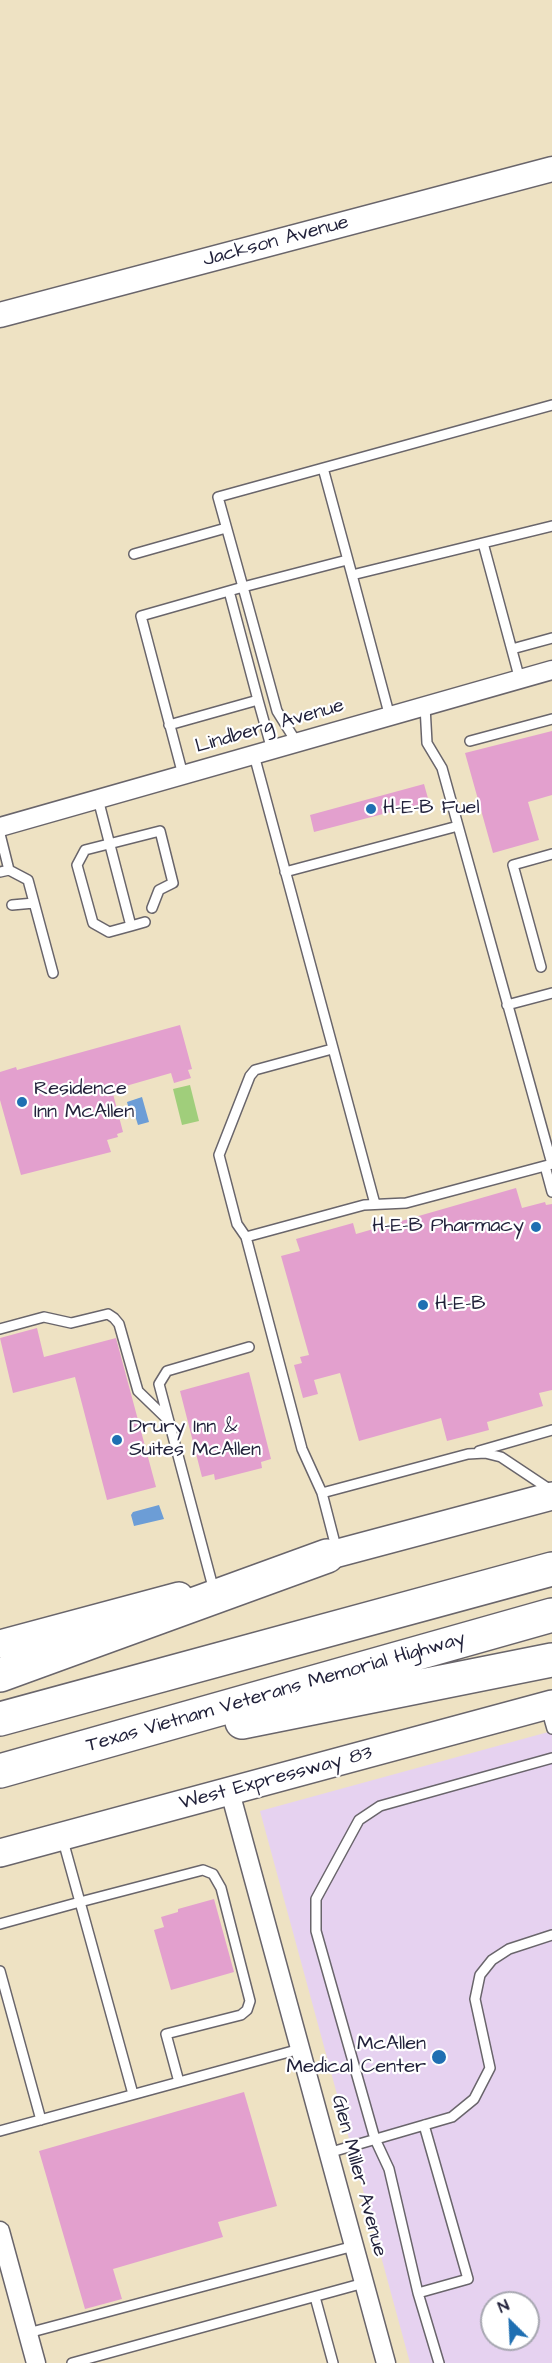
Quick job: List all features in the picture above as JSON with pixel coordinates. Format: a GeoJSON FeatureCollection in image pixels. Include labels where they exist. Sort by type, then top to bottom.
{"type":"FeatureCollection","features":[{"type":"Feature","properties":{"kind":"highway"},"geometry":{"type":"LineString","coordinates":[[0,1675],[332,1555]]}},
{"type":"Feature","properties":{"kind":"highway"},"geometry":{"type":"LineString","coordinates":[[0,1719],[552,1569]]}},
{"type":"Feature","properties":{"kind":"highway","name":"Texas Vietnam Veterans Memorial Highway"},"geometry":{"type":"LineString","coordinates":[[0,1771],[552,1615]]}},
{"type":"Feature","properties":{"kind":"highway"},"geometry":{"type":"LineString","coordinates":[[141,1731],[229,1725],[552,1660]]}},
{"type":"Feature","properties":{"kind":"main road"},"geometry":{"type":"LineString","coordinates":[[0,1644],[552,1497]]}},
{"type":"Feature","properties":{"kind":"main road","name":"West Expressway 83"},"geometry":{"type":"LineString","coordinates":[[0,1852],[230,1792],[550,1713]]}},
{"type":"Feature","properties":{"kind":"street","name":"Jackson Avenue"},"geometry":{"type":"LineString","coordinates":[[0,315],[552,169]]}},
{"type":"Feature","properties":{"kind":"street","name":"Lindberg Avenue"},"geometry":{"type":"LineString","coordinates":[[0,827],[552,670]]}},
{"type":"Feature","properties":{"kind":"street","name":"Glen Miller Avenue"},"geometry":{"type":"LineString","coordinates":[[230,1792],[386,2363]]}},
{"type":"Feature","properties":{"kind":"street"},"geometry":{"type":"LineString","coordinates":[[1,2236],[5,2263],[28,2333],[32,2362]]}},
{"type":"Feature","properties":{"kind":"lane"},"geometry":{"type":"LineString","coordinates":[[297,743],[277,711],[218,497],[552,405]]}},
{"type":"Feature","properties":{"kind":"lane"},"geometry":{"type":"LineString","coordinates":[[323,468],[390,717]]}},
{"type":"Feature","properties":{"kind":"lane"},"geometry":{"type":"LineString","coordinates":[[352,575],[552,526]]}},
{"type":"Feature","properties":{"kind":"lane"},"geometry":{"type":"LineString","coordinates":[[134,554],[226,528]]}},
{"type":"Feature","properties":{"kind":"lane"},"geometry":{"type":"LineString","coordinates":[[483,543],[520,680]]}},
{"type":"Feature","properties":{"kind":"lane"},"geometry":{"type":"LineString","coordinates":[[183,776],[141,616],[347,560]]}},
{"type":"Feature","properties":{"kind":"lane"},"geometry":{"type":"LineString","coordinates":[[229,591],[272,750]]}},
{"type":"Feature","properties":{"kind":"lane"},"geometry":{"type":"LineString","coordinates":[[512,649],[552,638]]}},
{"type":"Feature","properties":{"kind":"lane"},"geometry":{"type":"LineString","coordinates":[[170,725],[258,700]]}},
{"type":"Feature","properties":{"kind":"lane"},"geometry":{"type":"LineString","coordinates":[[425,706],[427,743],[442,768],[550,1165],[552,1192]]}},
{"type":"Feature","properties":{"kind":"lane"},"geometry":{"type":"LineString","coordinates":[[470,741],[552,719]]}},
{"type":"Feature","properties":{"kind":"lane"},"geometry":{"type":"LineString","coordinates":[[254,755],[375,1204]]}},
{"type":"Feature","properties":{"kind":"lane"},"geometry":{"type":"LineString","coordinates":[[98,799],[131,926]]}},
{"type":"Feature","properties":{"kind":"lane"},"geometry":{"type":"LineString","coordinates":[[285,872],[458,826]]}},
{"type":"Feature","properties":{"kind":"lane"},"geometry":{"type":"LineString","coordinates":[[145,922],[109,932],[93,923],[77,865],[85,850],[160,831],[173,883],[159,890],[152,908]]}},
{"type":"Feature","properties":{"kind":"lane"},"geometry":{"type":"LineString","coordinates":[[0,834],[5,871],[28,880],[53,973]]}},
{"type":"Feature","properties":{"kind":"lane"},"geometry":{"type":"LineString","coordinates":[[542,967],[513,865],[552,854]]}},
{"type":"Feature","properties":{"kind":"lane"},"geometry":{"type":"LineString","coordinates":[[12,905],[34,903]]}},
{"type":"Feature","properties":{"kind":"lane"},"geometry":{"type":"LineString","coordinates":[[507,1005],[552,993]]}},
{"type":"Feature","properties":{"kind":"lane"},"geometry":{"type":"LineString","coordinates":[[332,1049],[263,1066],[250,1076],[219,1155],[237,1224],[246,1237],[302,1449],[322,1493],[332,1555]]}},
{"type":"Feature","properties":{"kind":"lane"},"geometry":{"type":"LineString","coordinates":[[246,1237],[364,1205],[406,1203],[550,1165]]}},
{"type":"Feature","properties":{"kind":"lane"},"geometry":{"type":"LineString","coordinates":[[0,1329],[44,1317],[71,1323],[108,1314],[119,1324],[138,1391],[168,1421]]}},
{"type":"Feature","properties":{"kind":"lane"},"geometry":{"type":"LineString","coordinates":[[213,1587],[159,1384],[167,1371],[249,1347]]}},
{"type":"Feature","properties":{"kind":"lane"},"geometry":{"type":"LineString","coordinates":[[322,1493],[552,1430]]}},
{"type":"Feature","properties":{"kind":"lane"},"geometry":{"type":"LineString","coordinates":[[468,1454],[485,1453],[501,1457],[552,1491]]}},
{"type":"Feature","properties":{"kind":"lane"},"geometry":{"type":"LineString","coordinates":[[439,2363],[418,2293],[389,2169],[375,2139],[316,1930],[316,1899],[359,1820],[380,1806],[552,1758]]}},
{"type":"Feature","properties":{"kind":"lane"},"geometry":{"type":"LineString","coordinates":[[62,1836],[133,2094]]}},
{"type":"Feature","properties":{"kind":"lane"},"geometry":{"type":"LineString","coordinates":[[0,1924],[203,1870],[213,1874],[221,1888],[250,2001],[247,2010],[241,2014],[166,2034],[179,2082]]}},
{"type":"Feature","properties":{"kind":"lane"},"geometry":{"type":"LineString","coordinates":[[328,2153],[452,2117],[474,2099],[489,2068],[475,1999],[480,1975],[492,1960],[509,1949],[552,1935]]}},
{"type":"Feature","properties":{"kind":"lane"},"geometry":{"type":"LineString","coordinates":[[0,1971],[40,2120]]}},
{"type":"Feature","properties":{"kind":"lane"},"geometry":{"type":"LineString","coordinates":[[0,2131],[300,2049]]}},
{"type":"Feature","properties":{"kind":"lane"},"geometry":{"type":"LineString","coordinates":[[418,2293],[468,2278],[424,2125]]}},
{"type":"Feature","properties":{"kind":"lane"},"geometry":{"type":"LineString","coordinates":[[28,2333],[354,2246]]}},
{"type":"Feature","properties":{"kind":"lane"},"geometry":{"type":"LineString","coordinates":[[75,2363],[364,2283]]}},
{"type":"Feature","properties":{"kind":"lane"},"geometry":{"type":"LineString","coordinates":[[315,2297],[333,2363]]}},
{"type":"Feature","properties":{"kind":"shaded area","name":"McAllen Medical Center"},"geometry":{"type":"Polygon","coordinates":[[[552,1731],[552,2363],[410,2363],[260,1811],[552,1731]]]}},
{"type":"Feature","properties":{"kind":"green space"},"geometry":{"type":"Polygon","coordinates":[[[190,1085],[199,1121],[182,1125],[173,1089],[190,1085]]]}},
{"type":"Feature","properties":{"kind":"water"},"geometry":{"type":"Polygon","coordinates":[[[142,1097],[149,1122],[138,1125],[132,1106],[128,1106],[127,1102],[142,1097]]]}},
{"type":"Feature","properties":{"kind":"water"},"geometry":{"type":"Polygon","coordinates":[[[159,1505],[164,1519],[134,1526],[131,1515],[133,1512],[159,1505]]]}},
{"type":"Feature","properties":{"kind":"building"},"geometry":{"type":"Polygon","coordinates":[[[552,731],[552,795],[528,802],[539,840],[493,853],[465,753],[552,731]]]}},
{"type":"Feature","properties":{"kind":"building","name":"H-E-B Fuel"},"geometry":{"type":"Polygon","coordinates":[[[424,784],[429,802],[314,832],[310,815],[424,784]]]}},
{"type":"Feature","properties":{"kind":"building","name":"Residence Inn McAllen"},"geometry":{"type":"Polygon","coordinates":[[[180,1025],[192,1069],[188,1070],[191,1078],[174,1083],[171,1073],[112,1090],[123,1132],[117,1134],[118,1137],[107,1140],[111,1152],[21,1175],[0,1100],[0,1072],[16,1067],[17,1070],[180,1025]]]}},
{"type":"Feature","properties":{"kind":"building","name":"H-E-B"},"geometry":{"type":"Polygon","coordinates":[[[516,1188],[522,1208],[545,1202],[546,1205],[552,1204],[552,1390],[539,1393],[543,1406],[487,1422],[489,1430],[447,1441],[441,1418],[359,1441],[340,1373],[314,1380],[318,1394],[303,1398],[294,1365],[302,1363],[300,1357],[309,1355],[281,1256],[300,1251],[296,1239],[353,1223],[356,1234],[516,1188]]]}},
{"type":"Feature","properties":{"kind":"building","name":"Drury Inn & Suites McAllen"},"geometry":{"type":"Polygon","coordinates":[[[37,1328],[44,1357],[116,1338],[156,1487],[107,1500],[75,1377],[13,1393],[0,1338],[37,1328]]]}},
{"type":"Feature","properties":{"kind":"building"},"geometry":{"type":"Polygon","coordinates":[[[249,1372],[271,1459],[261,1462],[262,1468],[215,1480],[214,1474],[202,1477],[180,1391],[249,1372]]]}},
{"type":"Feature","properties":{"kind":"building"},"geometry":{"type":"Polygon","coordinates":[[[214,1899],[234,1972],[171,1990],[154,1930],[164,1927],[161,1917],[178,1912],[178,1909],[214,1899]]]}},
{"type":"Feature","properties":{"kind":"building"},"geometry":{"type":"Polygon","coordinates":[[[244,2092],[277,2206],[218,2222],[223,2237],[113,2269],[122,2299],[85,2309],[39,2151],[244,2092]]]}},
{"type":"Feature","properties":{"kind":"place","name":"H-E-B Fuel"},"geometry":{"type":"Point","coordinates":[371,809]}},
{"type":"Feature","properties":{"kind":"place","name":"Residence Inn McAllen"},"geometry":{"type":"Point","coordinates":[22,1102]}},
{"type":"Feature","properties":{"kind":"place","name":"H-E-B Pharmacy"},"geometry":{"type":"Point","coordinates":[536,1227]}},
{"type":"Feature","properties":{"kind":"place","name":"H-E-B"},"geometry":{"type":"Point","coordinates":[423,1305]}},
{"type":"Feature","properties":{"kind":"place","name":"Drury Inn & Suites McAllen"},"geometry":{"type":"Point","coordinates":[117,1440]}},
{"type":"Feature","properties":{"kind":"place","name":"McAllen Medical Center"},"geometry":{"type":"Point","coordinates":[439,2057]}}]}
